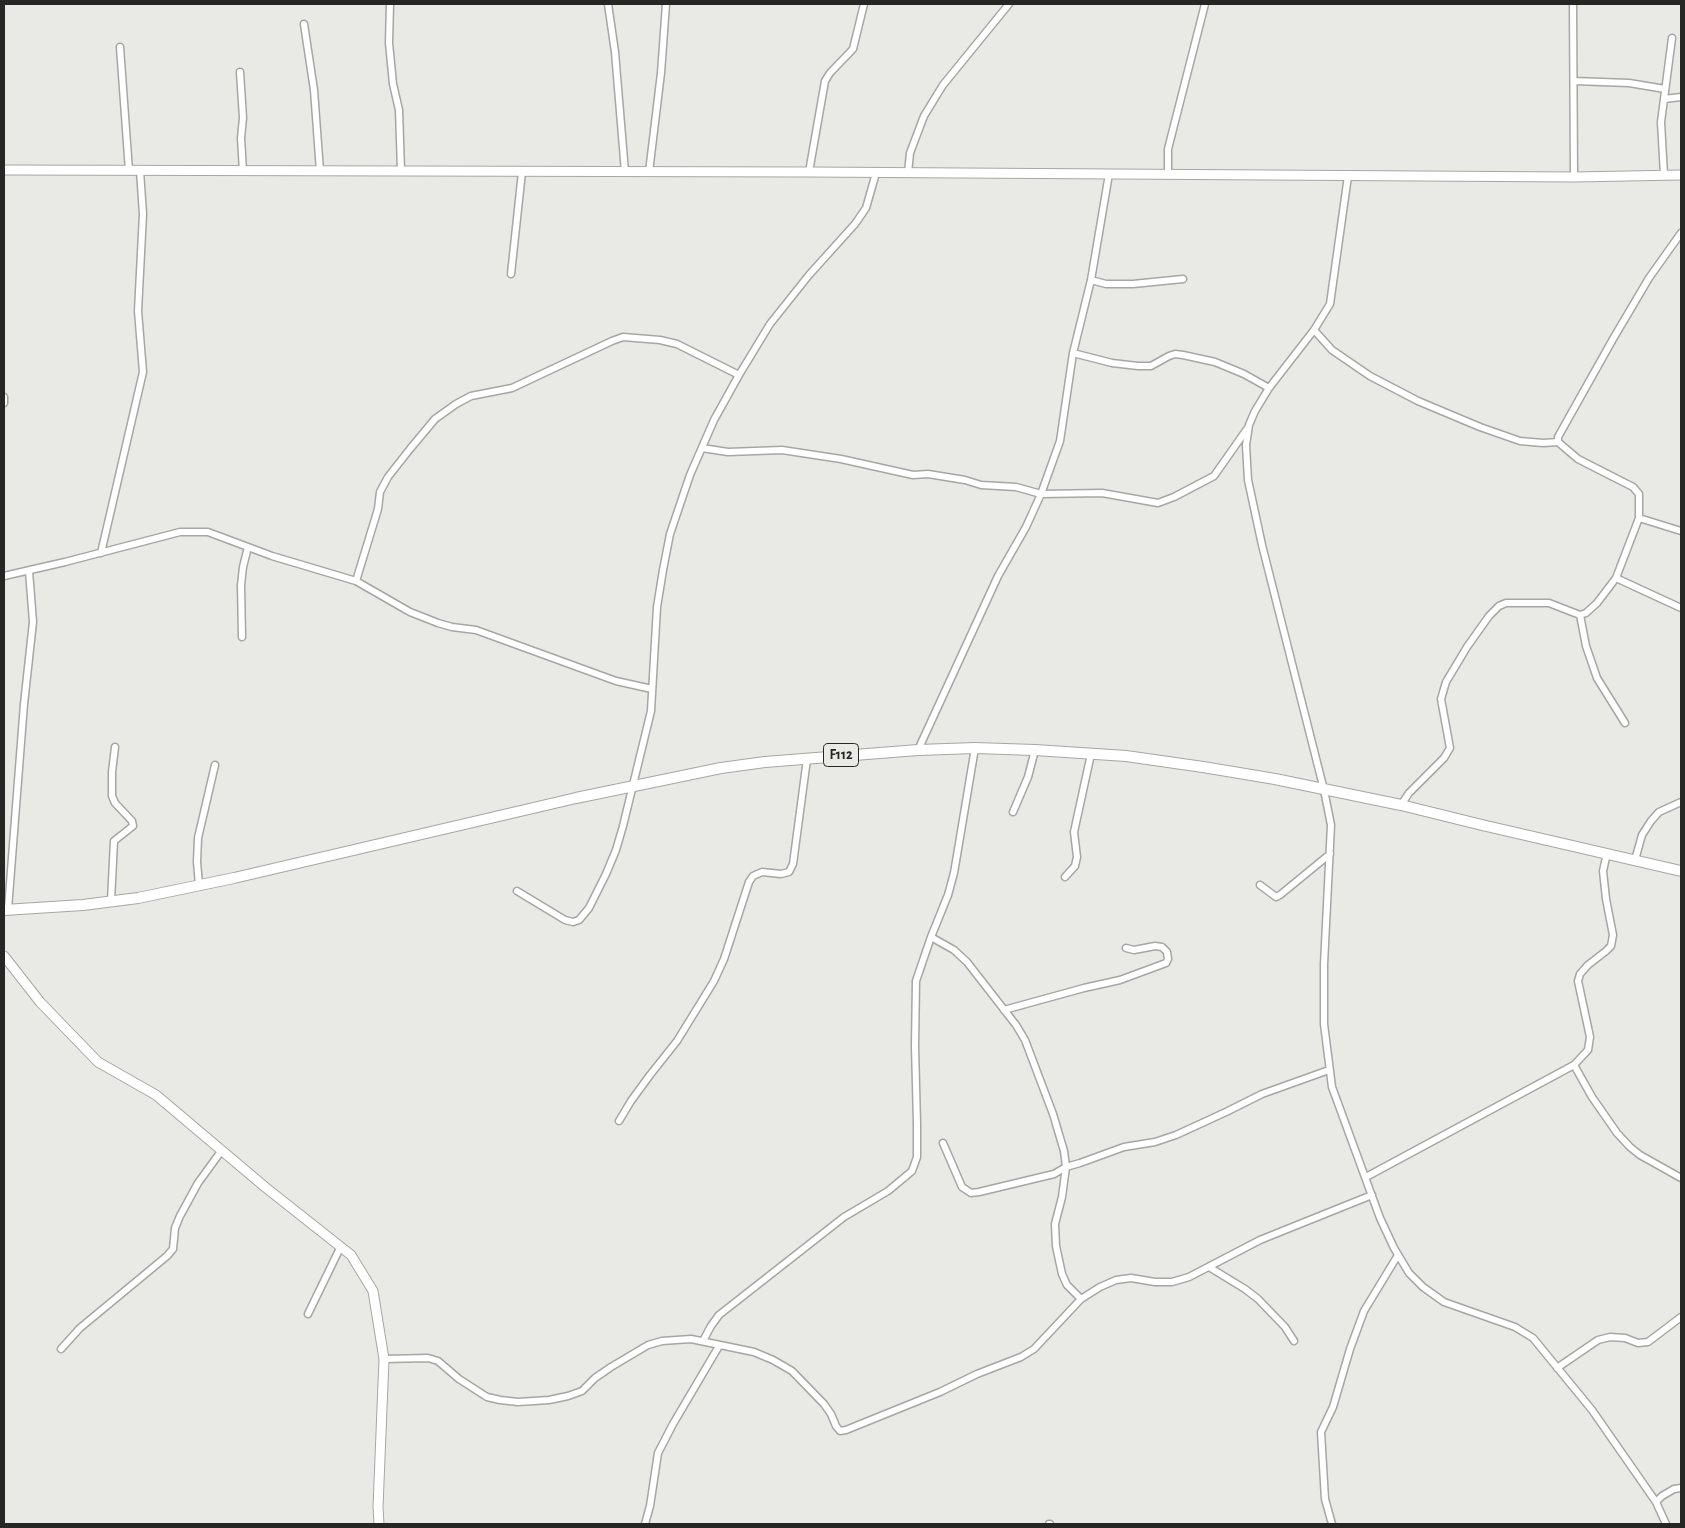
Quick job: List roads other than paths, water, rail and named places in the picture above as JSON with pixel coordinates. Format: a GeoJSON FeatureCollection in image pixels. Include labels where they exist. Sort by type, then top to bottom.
{"type":"FeatureCollection","features":[{"type":"Feature","properties":{"kind":"main road"},"geometry":{"type":"LineString","coordinates":[[4,170],[809,172],[1574,177],[1681,175]]}},
{"type":"Feature","properties":{"kind":"main road","name":"F112"},"geometry":{"type":"LineString","coordinates":[[6,909],[83,905],[138,898],[634,785],[721,768],[807,758],[975,748],[1126,756],[1275,779],[1401,805],[1681,871]]}},
{"type":"Feature","properties":{"kind":"main road"},"geometry":{"type":"LineString","coordinates":[[4,956],[40,1002],[98,1062],[156,1095],[351,1255],[373,1291],[384,1359],[378,1507],[379,1524]]}},
{"type":"Feature","properties":{"kind":"street"},"geometry":{"type":"LineString","coordinates":[[390,4],[390,43],[393,84],[399,110],[401,171]]}},
{"type":"Feature","properties":{"kind":"street"},"geometry":{"type":"LineString","coordinates":[[608,4],[616,62],[625,172]]}},
{"type":"Feature","properties":{"kind":"street"},"geometry":{"type":"LineString","coordinates":[[649,172],[660,82],[666,4]]}},
{"type":"Feature","properties":{"kind":"street"},"geometry":{"type":"LineString","coordinates":[[809,172],[825,81],[853,49],[864,4]]}},
{"type":"Feature","properties":{"kind":"street"},"geometry":{"type":"LineString","coordinates":[[908,173],[910,153],[924,116],[943,85],[1008,4]]}},
{"type":"Feature","properties":{"kind":"street"},"geometry":{"type":"LineString","coordinates":[[1168,174],[1168,149],[1205,4]]}},
{"type":"Feature","properties":{"kind":"street"},"geometry":{"type":"LineString","coordinates":[[1573,4],[1574,177]]}},
{"type":"Feature","properties":{"kind":"street"},"geometry":{"type":"LineString","coordinates":[[304,24],[314,90],[320,171]]}},
{"type":"Feature","properties":{"kind":"street"},"geometry":{"type":"LineString","coordinates":[[1664,175],[1661,122],[1672,38]]}},
{"type":"Feature","properties":{"kind":"street"},"geometry":{"type":"LineString","coordinates":[[120,47],[129,170]]}},
{"type":"Feature","properties":{"kind":"street"},"geometry":{"type":"LineString","coordinates":[[240,72],[243,118],[241,138],[243,171]]}},
{"type":"Feature","properties":{"kind":"street"},"geometry":{"type":"LineString","coordinates":[[1574,81],[1629,82],[1665,89]]}},
{"type":"Feature","properties":{"kind":"street"},"geometry":{"type":"LineString","coordinates":[[1664,99],[1681,97]]}},
{"type":"Feature","properties":{"kind":"street"},"geometry":{"type":"LineString","coordinates":[[101,553],[144,372],[138,311],[143,214],[140,171]]}},
{"type":"Feature","properties":{"kind":"street"},"geometry":{"type":"LineString","coordinates":[[511,274],[522,172]]}},
{"type":"Feature","properties":{"kind":"street"},"geometry":{"type":"LineString","coordinates":[[517,891],[545,906],[564,920],[573,922],[579,920],[589,908],[606,874],[616,850],[634,785],[651,711],[657,607],[670,534],[690,475],[714,420],[739,375],[776,317],[809,275],[856,224],[866,208],[876,173]]}},
{"type":"Feature","properties":{"kind":"street"},"geometry":{"type":"LineString","coordinates":[[918,750],[998,576],[1026,527],[1042,494],[1060,441],[1074,353],[1091,280],[1109,174]]}},
{"type":"Feature","properties":{"kind":"street"},"geometry":{"type":"LineString","coordinates":[[702,448],[728,452],[782,450],[841,459],[913,475],[928,474],[965,480],[981,485],[1028,489],[1042,494],[1102,493],[1162,502],[1214,476],[1249,425],[1255,411],[1270,388],[1314,330],[1330,304],[1348,176]]}},
{"type":"Feature","properties":{"kind":"street"},"geometry":{"type":"LineString","coordinates":[[1558,442],[1558,437],[1612,339],[1649,278],[1681,233]]}},
{"type":"Feature","properties":{"kind":"street"},"geometry":{"type":"LineString","coordinates":[[1091,280],[1106,284],[1133,284],[1183,279]]}},
{"type":"Feature","properties":{"kind":"street"},"geometry":{"type":"LineString","coordinates":[[1314,330],[1332,350],[1370,376],[1418,401],[1480,427],[1520,441],[1558,442],[1578,459],[1634,487],[1639,494],[1639,518],[1616,578],[1597,603],[1586,613],[1580,615],[1549,603],[1529,602],[1506,603],[1499,606],[1489,616],[1467,647],[1446,682],[1441,699],[1450,748],[1444,758],[1409,793],[1401,805]]}},
{"type":"Feature","properties":{"kind":"street"},"geometry":{"type":"LineString","coordinates":[[356,580],[378,509],[380,492],[388,477],[436,420],[456,404],[471,396],[512,388],[623,337],[660,340],[677,344],[739,375]]}},
{"type":"Feature","properties":{"kind":"street"},"geometry":{"type":"LineString","coordinates":[[1074,353],[1112,363],[1138,366],[1152,366],[1169,356],[1175,354],[1184,355],[1215,362],[1244,374],[1270,388]]}},
{"type":"Feature","properties":{"kind":"street"},"geometry":{"type":"LineString","coordinates":[[1249,425],[1246,445],[1248,480],[1262,545],[1324,790],[1331,825],[1324,964],[1324,1024],[1329,1070],[1332,1087],[1380,1218],[1409,1273],[1423,1287],[1444,1302],[1516,1327],[1533,1338],[1592,1410],[1656,1502],[1666,1524]]}},
{"type":"Feature","properties":{"kind":"street"},"geometry":{"type":"LineString","coordinates":[[1639,518],[1681,532]]}},
{"type":"Feature","properties":{"kind":"street"},"geometry":{"type":"LineString","coordinates":[[4,576],[189,531],[208,532],[272,556],[356,580],[410,612],[438,623],[476,630],[616,681],[652,689]]}},
{"type":"Feature","properties":{"kind":"street"},"geometry":{"type":"LineString","coordinates":[[242,637],[241,584],[248,547]]}},
{"type":"Feature","properties":{"kind":"street"},"geometry":{"type":"LineString","coordinates":[[6,909],[33,622],[30,571]]}},
{"type":"Feature","properties":{"kind":"street"},"geometry":{"type":"LineString","coordinates":[[1616,578],[1681,608]]}},
{"type":"Feature","properties":{"kind":"street"},"geometry":{"type":"LineString","coordinates":[[1580,615],[1586,646],[1596,678],[1624,723]]}},
{"type":"Feature","properties":{"kind":"street"},"geometry":{"type":"LineString","coordinates":[[111,901],[114,841],[133,826],[132,821],[115,803],[112,796],[115,747]]}},
{"type":"Feature","properties":{"kind":"street"},"geometry":{"type":"LineString","coordinates":[[703,1341],[719,1315],[844,1217],[888,1191],[912,1171],[917,1157],[914,1046],[916,982],[930,937],[948,895],[954,873],[975,748]]}},
{"type":"Feature","properties":{"kind":"street"},"geometry":{"type":"LineString","coordinates":[[1013,812],[1028,777],[1035,750]]}},
{"type":"Feature","properties":{"kind":"street"},"geometry":{"type":"LineString","coordinates":[[1065,877],[1074,866],[1076,857],[1074,832],[1090,754]]}},
{"type":"Feature","properties":{"kind":"street"},"geometry":{"type":"LineString","coordinates":[[620,1121],[650,1074],[677,1041],[714,981],[724,959],[749,882],[753,876],[762,872],[781,874],[789,872],[794,864],[807,758]]}},
{"type":"Feature","properties":{"kind":"street"},"geometry":{"type":"LineString","coordinates":[[199,885],[197,862],[198,838],[215,764]]}},
{"type":"Feature","properties":{"kind":"street"},"geometry":{"type":"LineString","coordinates":[[1635,860],[1642,835],[1651,821],[1659,812],[1681,802]]}},
{"type":"Feature","properties":{"kind":"street"},"geometry":{"type":"LineString","coordinates":[[1366,1177],[1574,1065],[1588,1050],[1590,1037],[1578,981],[1580,974],[1588,965],[1611,946],[1613,935],[1603,871],[1607,853]]}},
{"type":"Feature","properties":{"kind":"street"},"geometry":{"type":"LineString","coordinates":[[1260,885],[1276,897],[1280,896],[1330,854]]}},
{"type":"Feature","properties":{"kind":"street"},"geometry":{"type":"LineString","coordinates":[[930,937],[954,950],[967,962],[1016,1025],[1025,1040],[1053,1114],[1064,1152],[1066,1167],[1062,1197],[1055,1224],[1056,1246],[1062,1274],[1067,1285],[1082,1299]]}},
{"type":"Feature","properties":{"kind":"street"},"geometry":{"type":"LineString","coordinates":[[1004,1010],[1120,980],[1166,963],[1168,959],[1168,952],[1162,947],[1155,946],[1134,950],[1126,948]]}},
{"type":"Feature","properties":{"kind":"street"},"geometry":{"type":"LineString","coordinates":[[1574,1065],[1592,1097],[1630,1147],[1640,1155],[1681,1178]]}},
{"type":"Feature","properties":{"kind":"street"},"geometry":{"type":"LineString","coordinates":[[943,1143],[962,1187],[971,1193],[1054,1174],[1066,1167],[1124,1147],[1154,1142],[1176,1135],[1262,1094],[1329,1070]]}},
{"type":"Feature","properties":{"kind":"street"},"geometry":{"type":"LineString","coordinates":[[61,1349],[80,1328],[173,1249],[180,1216],[198,1183],[222,1150]]}},
{"type":"Feature","properties":{"kind":"street"},"geometry":{"type":"LineString","coordinates":[[384,1359],[428,1358],[438,1361],[487,1397],[518,1402],[549,1400],[568,1396],[582,1390],[595,1378],[630,1355],[662,1340],[684,1339],[703,1341],[719,1346],[754,1352],[792,1371],[824,1404],[832,1414],[840,1431],[940,1392],[977,1374],[1021,1358],[1034,1349],[1082,1299],[1100,1287],[1116,1280],[1131,1278],[1155,1282],[1172,1282],[1189,1277],[1260,1240],[1372,1195]]}},
{"type":"Feature","properties":{"kind":"street"},"geometry":{"type":"LineString","coordinates":[[308,1314],[340,1246]]}},
{"type":"Feature","properties":{"kind":"street"},"geometry":{"type":"LineString","coordinates":[[1332,1524],[1325,1499],[1321,1432],[1335,1400],[1361,1317],[1398,1255]]}},
{"type":"Feature","properties":{"kind":"street"},"geometry":{"type":"LineString","coordinates":[[1209,1267],[1258,1299],[1285,1327],[1294,1341]]}},
{"type":"Feature","properties":{"kind":"street"},"geometry":{"type":"LineString","coordinates":[[1557,1368],[1598,1340],[1610,1336],[1638,1343],[1648,1342],[1681,1317]]}},
{"type":"Feature","properties":{"kind":"street"},"geometry":{"type":"LineString","coordinates":[[645,1524],[650,1506],[658,1453],[672,1424],[719,1346]]}},
{"type":"Feature","properties":{"kind":"street"},"geometry":{"type":"LineString","coordinates":[[1656,1502],[1674,1489],[1681,1488]]}}]}
